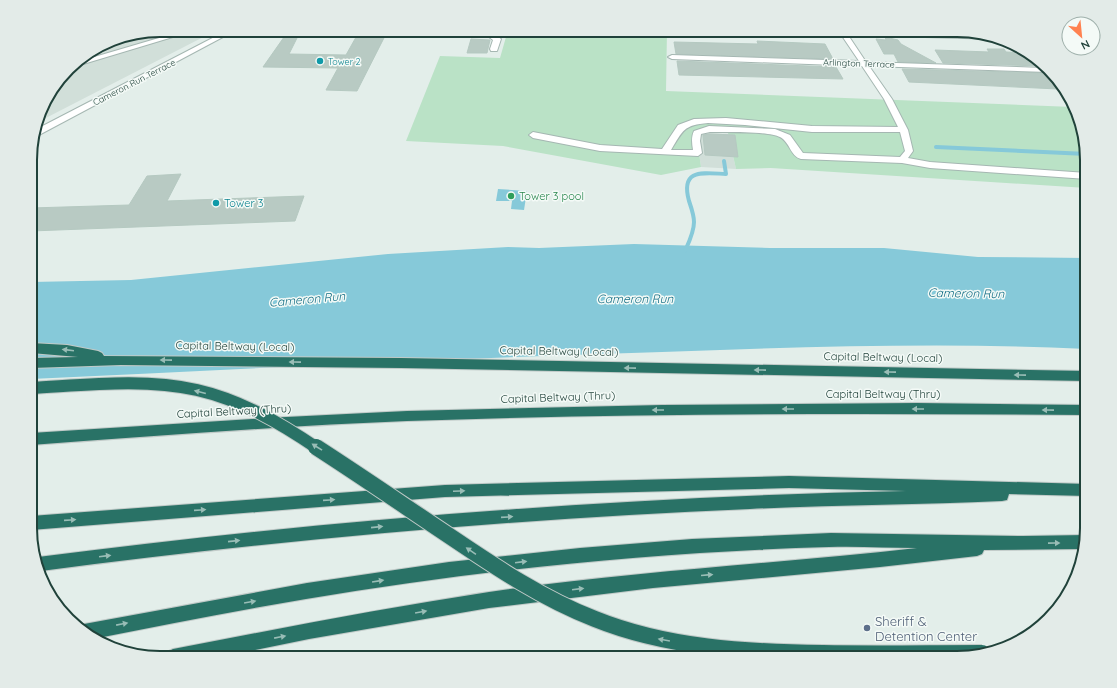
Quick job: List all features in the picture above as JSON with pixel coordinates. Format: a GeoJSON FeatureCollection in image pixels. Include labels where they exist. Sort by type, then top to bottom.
{"type":"FeatureCollection","features":[{"type":"Feature","properties":{"kind":"highway"},"geometry":{"type":"LineString","coordinates":[[37,348],[67,350],[120,360]]}},
{"type":"Feature","properties":{"kind":"highway","name":"Capital Beltway (Local)"},"geometry":{"type":"LineString","coordinates":[[37,363],[120,360],[401,363],[1080,376]]}},
{"type":"Feature","properties":{"kind":"highway"},"geometry":{"type":"LineString","coordinates":[[37,388],[129,385],[165,386],[196,390],[245,406],[317,447],[502,571],[568,608],[609,625],[655,639],[742,651]]}},
{"type":"Feature","properties":{"kind":"highway","name":"Capital Beltway (Thru)"},"geometry":{"type":"LineString","coordinates":[[37,438],[406,416],[626,410],[1080,410]]}},
{"type":"Feature","properties":{"kind":"highway"},"geometry":{"type":"LineString","coordinates":[[37,523],[445,491],[789,482],[1080,490]]}},
{"type":"Feature","properties":{"kind":"highway"},"geometry":{"type":"LineString","coordinates":[[43,563],[205,544],[421,523],[752,502],[950,497],[1080,490]]}},
{"type":"Feature","properties":{"kind":"highway"},"geometry":{"type":"LineString","coordinates":[[92,631],[307,591],[449,570],[580,555],[692,546],[831,540],[1023,544],[1079,542]]}},
{"type":"Feature","properties":{"kind":"highway"},"geometry":{"type":"LineString","coordinates":[[208,651],[309,631],[489,600],[653,580],[880,560],[1023,544]]}},
{"type":"Feature","properties":{"kind":"street"},"geometry":{"type":"LineString","coordinates":[[87,61],[169,37]]}},
{"type":"Feature","properties":{"kind":"street","name":"Cameron Run Terrace"},"geometry":{"type":"LineString","coordinates":[[41,131],[220,37]]}},
{"type":"Feature","properties":{"kind":"street"},"geometry":{"type":"LineString","coordinates":[[494,37],[497,39],[494,49]]}},
{"type":"Feature","properties":{"kind":"street"},"geometry":{"type":"LineString","coordinates":[[846,37],[888,99],[904,130],[909,151],[902,160]]}},
{"type":"Feature","properties":{"kind":"street","name":"Arlington Terrace"},"geometry":{"type":"LineString","coordinates":[[672,57],[1040,70]]}},
{"type":"Feature","properties":{"kind":"street"},"geometry":{"type":"LineString","coordinates":[[665,152],[679,129],[684,124],[700,121],[760,123],[810,129],[904,130]]}},
{"type":"Feature","properties":{"kind":"street"},"geometry":{"type":"LineString","coordinates":[[533,135],[600,148],[665,152],[698,152],[696,141],[697,133],[709,129],[775,132],[784,135],[793,142],[796,152],[802,156],[902,160],[930,165],[1080,176]]}},
{"type":"Feature","properties":{"kind":"shaded area"},"geometry":{"type":"Polygon","coordinates":[[[152,37],[203,37],[44,119],[53,98],[62,85],[79,67],[98,53],[113,46],[136,39],[152,37]]]}},
{"type":"Feature","properties":{"kind":"shaded area"},"geometry":{"type":"Polygon","coordinates":[[[696,132],[728,134],[736,169],[701,167],[696,132]]]}},
{"type":"Feature","properties":{"kind":"green space"},"geometry":{"type":"Polygon","coordinates":[[[506,37],[667,37],[666,91],[1068,107],[1078,136],[1080,152],[1080,188],[771,168],[736,169],[728,133],[696,132],[701,167],[661,175],[503,146],[406,141],[440,56],[500,58],[506,37]]]}},
{"type":"Feature","properties":{"kind":"water","name":"Tower 3 pool"},"geometry":{"type":"Polygon","coordinates":[[[498,189],[527,191],[524,210],[511,209],[512,201],[496,201],[498,189]]]}},
{"type":"Feature","properties":{"kind":"water","name":"Cameron Run"},"geometry":{"type":"Polygon","coordinates":[[[634,244],[770,248],[884,248],[978,257],[1080,258],[1080,349],[981,346],[768,348],[583,354],[37,379],[37,282],[131,280],[388,254],[508,247],[539,248],[634,244]]]}},
{"type":"Feature","properties":{"kind":"building","name":"Tower 2"},"geometry":{"type":"Polygon","coordinates":[[[284,37],[298,37],[289,54],[346,55],[356,37],[384,37],[357,91],[326,90],[338,68],[263,67],[284,37]]]}},
{"type":"Feature","properties":{"kind":"building"},"geometry":{"type":"Polygon","coordinates":[[[885,37],[898,40],[901,44],[936,63],[898,62],[894,54],[884,54],[876,39],[886,40],[885,37]]]}},
{"type":"Feature","properties":{"kind":"building"},"geometry":{"type":"Polygon","coordinates":[[[471,39],[490,40],[487,53],[467,53],[471,39]]]}},
{"type":"Feature","properties":{"kind":"building"},"geometry":{"type":"Polygon","coordinates":[[[757,41],[825,44],[833,59],[676,54],[674,42],[758,44],[757,41]]]}},
{"type":"Feature","properties":{"kind":"building"},"geometry":{"type":"Polygon","coordinates":[[[987,49],[1004,49],[1006,52],[1018,52],[1036,66],[943,63],[935,50],[989,52],[987,49]]]}},
{"type":"Feature","properties":{"kind":"building"},"geometry":{"type":"Polygon","coordinates":[[[677,61],[836,67],[843,79],[679,75],[677,61]]]}},
{"type":"Feature","properties":{"kind":"building"},"geometry":{"type":"Polygon","coordinates":[[[902,69],[1044,73],[1058,89],[909,82],[902,69]]]}},
{"type":"Feature","properties":{"kind":"building"},"geometry":{"type":"Polygon","coordinates":[[[703,135],[735,135],[738,157],[705,155],[703,135]]]}},
{"type":"Feature","properties":{"kind":"building","name":"Tower 3"},"geometry":{"type":"Polygon","coordinates":[[[181,174],[167,201],[304,196],[295,221],[37,231],[37,208],[129,205],[147,176],[181,174]]]}},
{"type":"Feature","properties":{"kind":"waterway"},"geometry":{"type":"LineString","coordinates":[[936,147],[1080,154]]}},
{"type":"Feature","properties":{"kind":"waterway"},"geometry":{"type":"LineString","coordinates":[[685,251],[690,241],[694,226],[693,214],[687,190],[688,183],[691,178],[702,173],[726,174],[724,161]]}},
{"type":"Feature","properties":{"kind":"place","name":"Tower 2"},"geometry":{"type":"Point","coordinates":[320,61]}},
{"type":"Feature","properties":{"kind":"place","name":"Tower 3 pool"},"geometry":{"type":"Point","coordinates":[511,196]}},
{"type":"Feature","properties":{"kind":"place","name":"Tower 3"},"geometry":{"type":"Point","coordinates":[216,203]}},
{"type":"Feature","properties":{"kind":"place","name":"Sheriff & Detention Center"},"geometry":{"type":"Point","coordinates":[867,628]}}]}
